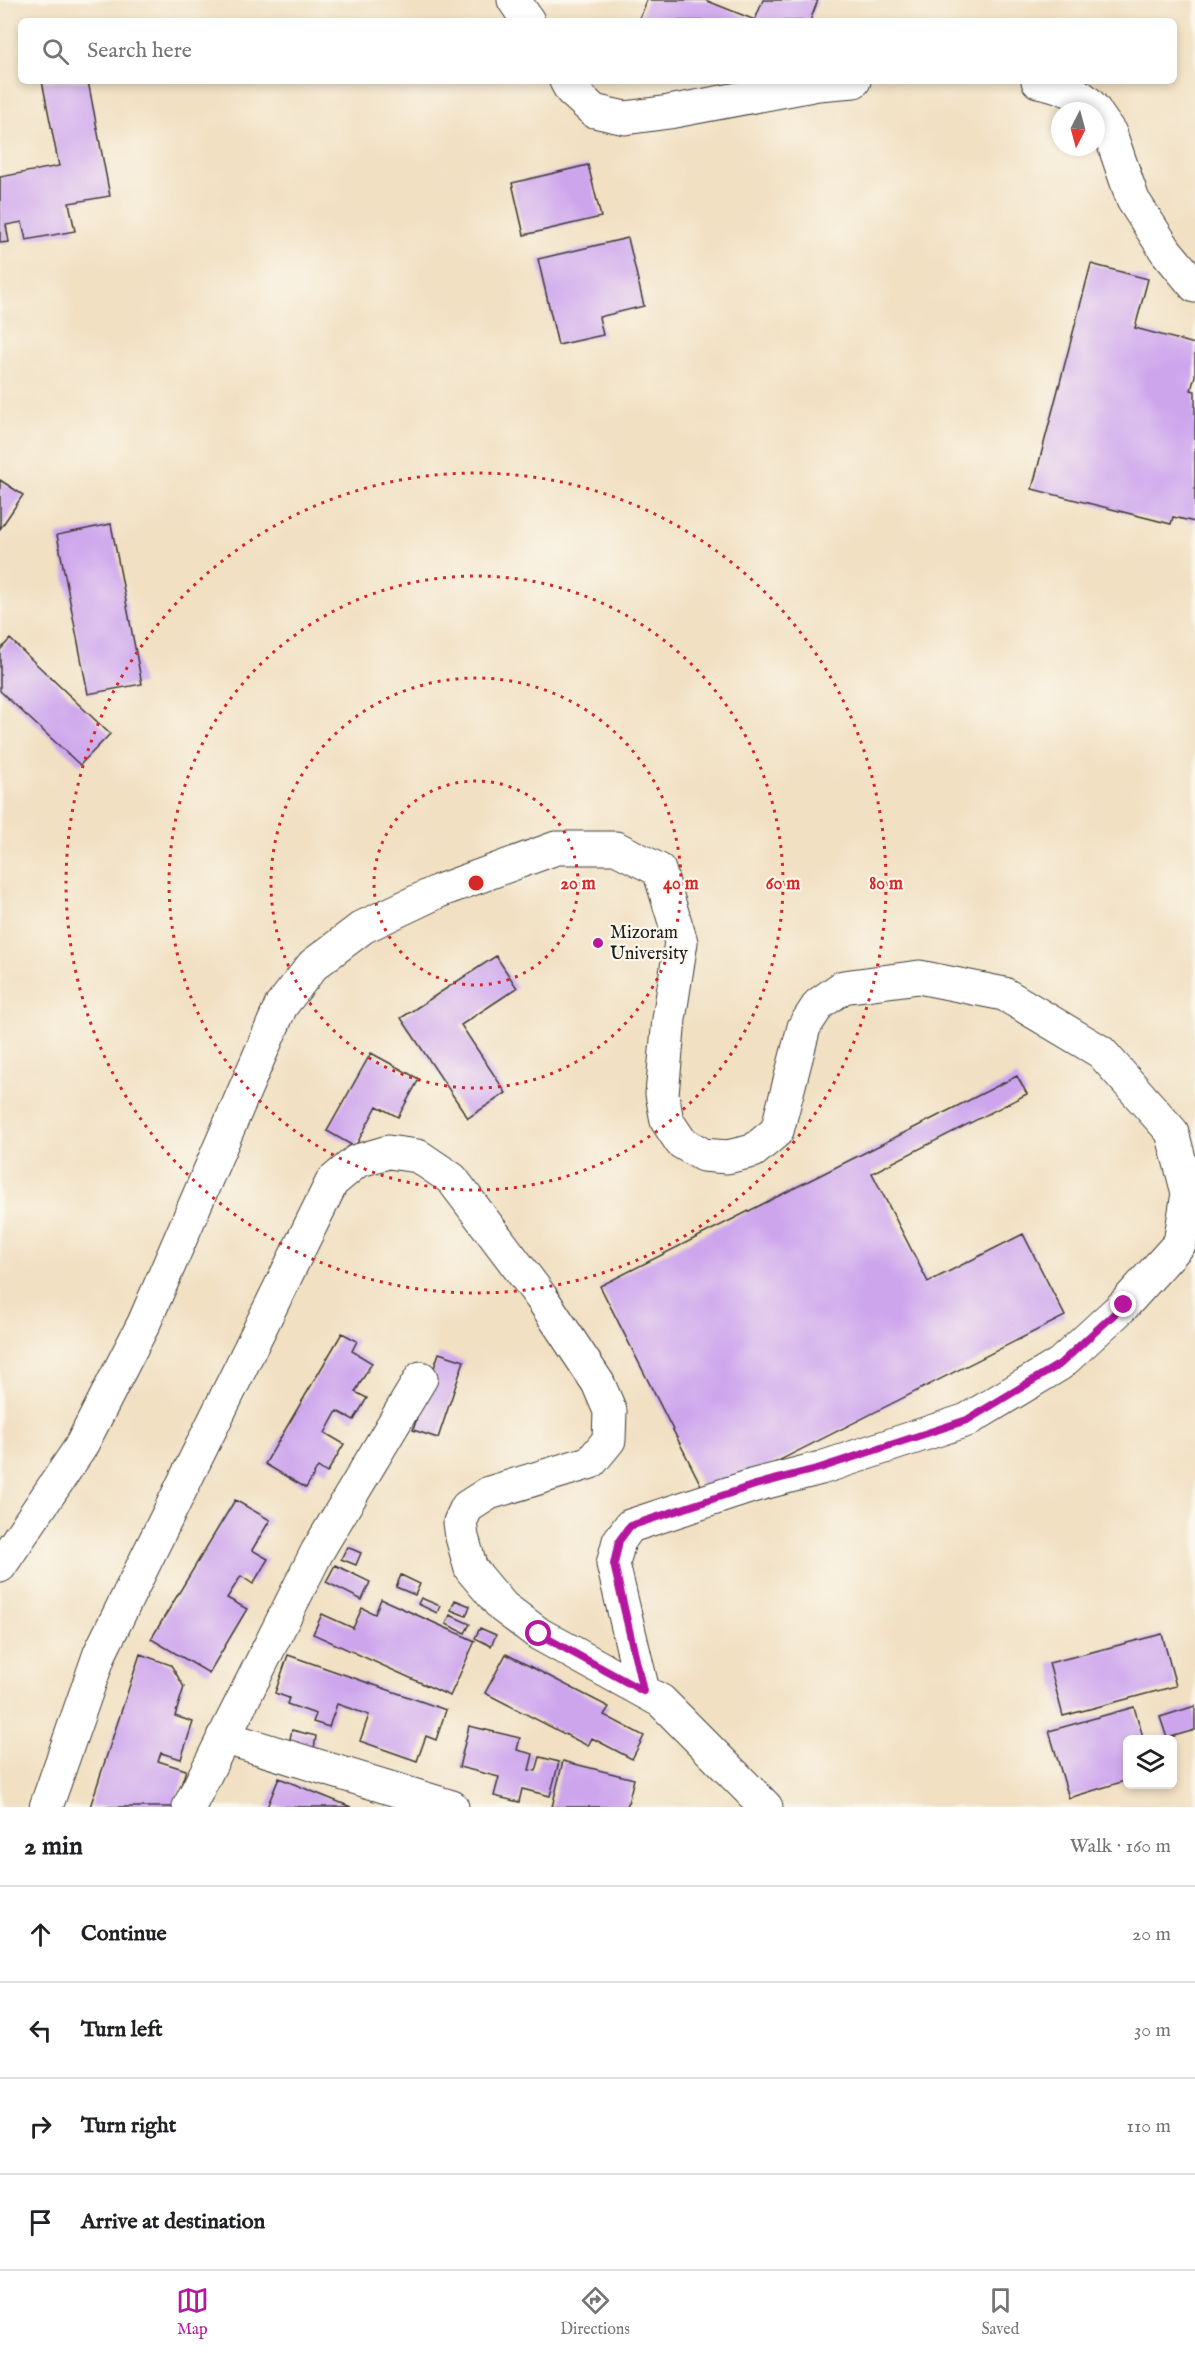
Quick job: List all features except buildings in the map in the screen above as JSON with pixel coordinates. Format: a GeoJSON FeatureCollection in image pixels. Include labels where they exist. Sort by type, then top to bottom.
{"type":"FeatureCollection","features":[{"type":"Feature","properties":{"kind":"street"},"geometry":{"type":"LineString","coordinates":[[514,0],[526,18]]}},
{"type":"Feature","properties":{"kind":"street"},"geometry":{"type":"LineString","coordinates":[[568,84],[571,90],[594,111],[625,118],[818,84]]}},
{"type":"Feature","properties":{"kind":"street"},"geometry":{"type":"LineString","coordinates":[[1055,84],[1089,102]]}},
{"type":"Feature","properties":{"kind":"street"},"geometry":{"type":"LineString","coordinates":[[1105,126],[1110,133],[1133,200],[1166,251],[1195,286]]}},
{"type":"Feature","properties":{"kind":"street"},"geometry":{"type":"LineString","coordinates":[[0,1566],[80,1448],[144,1323],[281,1006],[313,965],[363,927],[439,891],[556,848],[616,848],[659,870],[681,942],[669,1019],[662,1094],[667,1122],[681,1142],[703,1155],[727,1157],[753,1150],[777,1131],[804,1027],[819,1004],[843,987],[919,977],[1004,994],[1101,1052],[1172,1132],[1188,1193],[1180,1243],[1124,1305],[1060,1364],[967,1420],[630,1526],[619,1541],[614,1564],[643,1691]]}},
{"type":"Feature","properties":{"kind":"street"},"geometry":{"type":"LineString","coordinates":[[46,1807],[100,1653],[332,1182],[357,1161],[388,1152],[418,1156],[452,1179],[541,1297],[598,1383],[610,1411],[609,1440],[591,1462],[489,1492],[467,1507],[460,1522],[471,1569],[503,1607],[539,1634],[661,1701],[766,1807]]}},
{"type":"Feature","properties":{"kind":"street"},"geometry":{"type":"LineString","coordinates":[[200,1802],[223,1737],[317,1552],[421,1378]]}},
{"type":"Feature","properties":{"kind":"street"},"geometry":{"type":"LineString","coordinates":[[223,1737],[452,1807]]}},
{"type":"Feature","properties":{"kind":"place","name":"Mizoram University"},"geometry":{"type":"Point","coordinates":[598,943]}},
{"type":"Feature","properties":{"kind":"route"},"geometry":{"type":"LineString","coordinates":[[539,1634],[643,1691],[614,1564],[619,1541],[630,1526],[967,1420],[1060,1364],[1124,1305]]}}]}
